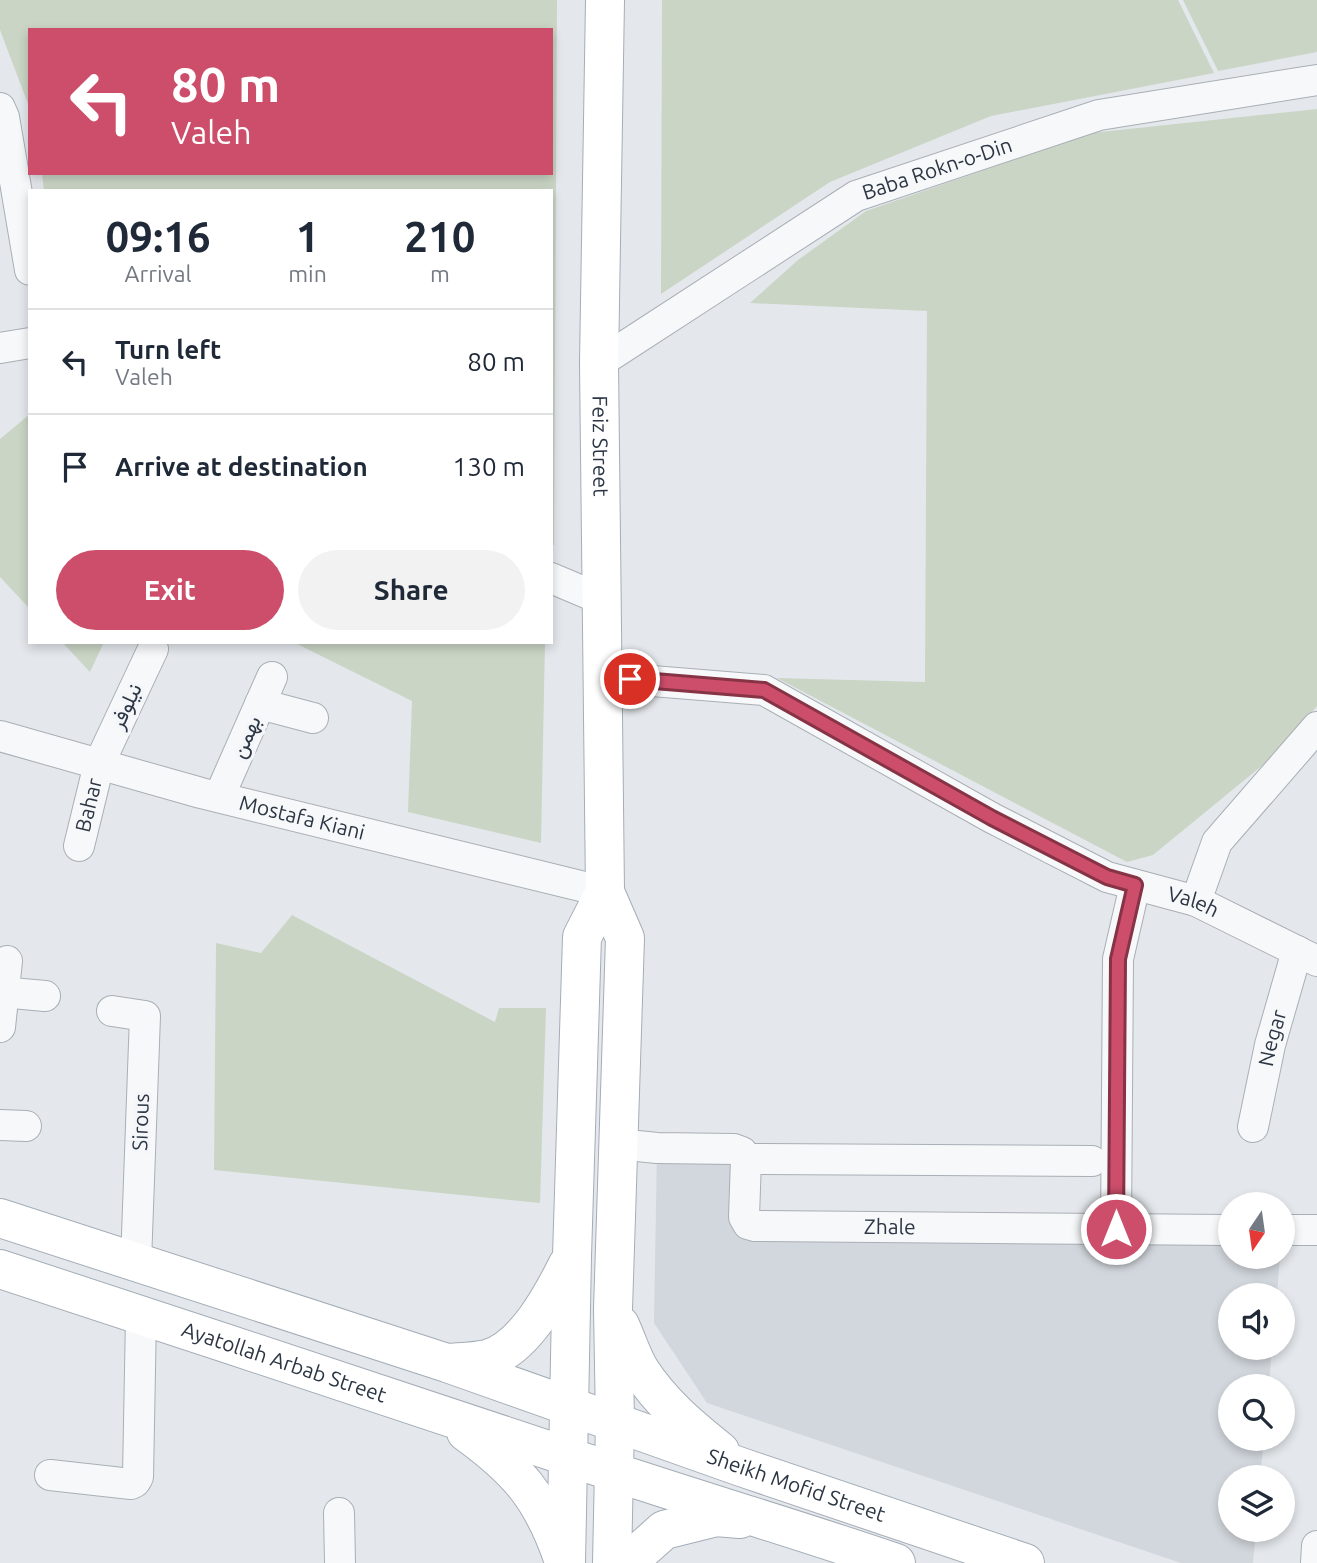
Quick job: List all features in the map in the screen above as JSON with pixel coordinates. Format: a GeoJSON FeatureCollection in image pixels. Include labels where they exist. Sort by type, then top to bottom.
{"type":"FeatureCollection","features":[{"type":"Feature","properties":{"kind":"main road","name":"Feiz Street"},"geometry":{"type":"LineString","coordinates":[[605,0],[599,363],[606,892]]}},
{"type":"Feature","properties":{"kind":"main road"},"geometry":{"type":"LineString","coordinates":[[606,892],[625,938],[613,1309],[615,1472],[612,1563]]}},
{"type":"Feature","properties":{"kind":"main road"},"geometry":{"type":"LineString","coordinates":[[566,1563],[582,937],[606,892]]}},
{"type":"Feature","properties":{"kind":"main road"},"geometry":{"type":"LineString","coordinates":[[0,1218],[447,1363],[569,1407]]}},
{"type":"Feature","properties":{"kind":"main road"},"geometry":{"type":"LineString","coordinates":[[447,1363],[488,1359],[514,1343],[546,1308],[572,1256]]}},
{"type":"Feature","properties":{"kind":"main road","name":"Ayatollah Arbab Street"},"geometry":{"type":"LineString","coordinates":[[2,1271],[439,1412],[569,1457]]}},
{"type":"Feature","properties":{"kind":"main road"},"geometry":{"type":"LineString","coordinates":[[613,1309],[639,1368],[658,1396],[690,1427],[741,1467]]}},
{"type":"Feature","properties":{"kind":"main road","name":"Sheikh Mofid Street"},"geometry":{"type":"LineString","coordinates":[[569,1407],[1025,1563]]}},
{"type":"Feature","properties":{"kind":"main road"},"geometry":{"type":"LineString","coordinates":[[439,1412],[500,1457],[529,1488],[552,1529],[566,1563]]}},
{"type":"Feature","properties":{"kind":"main road","name":"Sheikh Mofid Street"},"geometry":{"type":"LineString","coordinates":[[569,1457],[897,1563]]}},
{"type":"Feature","properties":{"kind":"main road"},"geometry":{"type":"LineString","coordinates":[[626,1563],[664,1530],[716,1517],[776,1522]]}},
{"type":"Feature","properties":{"kind":"street","name":"Baba Rokn-o-Din"},"geometry":{"type":"LineString","coordinates":[[599,363],[856,196],[1099,115],[1317,79]]}},
{"type":"Feature","properties":{"kind":"street"},"geometry":{"type":"LineString","coordinates":[[0,108],[4,117],[9,197],[28,263]]}},
{"type":"Feature","properties":{"kind":"street"},"geometry":{"type":"LineString","coordinates":[[0,348],[28,343]]}},
{"type":"Feature","properties":{"kind":"street"},"geometry":{"type":"LineString","coordinates":[[553,579],[603,600]]}},
{"type":"Feature","properties":{"kind":"street","name":"نیلوفر"},"geometry":{"type":"LineString","coordinates":[[99,764],[153,649]]}},
{"type":"Feature","properties":{"kind":"street","name":"Valeh"},"geometry":{"type":"LineString","coordinates":[[603,677],[764,690],[992,818],[1107,877],[1196,901],[1307,956]]}},
{"type":"Feature","properties":{"kind":"street","name":"بهمن"},"geometry":{"type":"LineString","coordinates":[[219,797],[266,691],[313,718]]}},
{"type":"Feature","properties":{"kind":"street"},"geometry":{"type":"LineString","coordinates":[[1196,901],[1217,842],[1317,727]]}},
{"type":"Feature","properties":{"kind":"street","name":"Mostafa Kiani"},"geometry":{"type":"LineString","coordinates":[[0,736],[219,797],[606,892]]}},
{"type":"Feature","properties":{"kind":"street","name":"Bahar"},"geometry":{"type":"LineString","coordinates":[[79,846],[99,764]]}},
{"type":"Feature","properties":{"kind":"street"},"geometry":{"type":"LineString","coordinates":[[1116,1229],[1118,959],[1135,885]]}},
{"type":"Feature","properties":{"kind":"street","name":"Negar"},"geometry":{"type":"LineString","coordinates":[[1253,1127],[1270,1045],[1307,956]]}},
{"type":"Feature","properties":{"kind":"street"},"geometry":{"type":"LineString","coordinates":[[0,1027],[7,961]]}},
{"type":"Feature","properties":{"kind":"street"},"geometry":{"type":"LineString","coordinates":[[2,992],[45,996]]}},
{"type":"Feature","properties":{"kind":"street","name":"Sirous"},"geometry":{"type":"LineString","coordinates":[[112,1011],[145,1016],[136,1262]]}},
{"type":"Feature","properties":{"kind":"street"},"geometry":{"type":"LineString","coordinates":[[618,1144],[657,1148],[734,1149],[742,1152],[746,1159],[1092,1161]]}},
{"type":"Feature","properties":{"kind":"street","name":"Zhale"},"geometry":{"type":"LineString","coordinates":[[746,1159],[744,1217],[748,1224],[755,1226],[1218,1230]]}},
{"type":"Feature","properties":{"kind":"street"},"geometry":{"type":"LineString","coordinates":[[1295,1230],[1317,1230]]}},
{"type":"Feature","properties":{"kind":"street"},"geometry":{"type":"LineString","coordinates":[[50,1475],[131,1484],[138,1477],[141,1315]]}},
{"type":"Feature","properties":{"kind":"street"},"geometry":{"type":"LineString","coordinates":[[339,1513],[340,1563]]}},
{"type":"Feature","properties":{"kind":"street"},"geometry":{"type":"LineString","coordinates":[[1316,1563],[1317,1546]]}},
{"type":"Feature","properties":{"kind":"shaded area"},"geometry":{"type":"Polygon","coordinates":[[[657,1148],[734,1149],[744,1217],[1218,1230],[1218,1269],[1279,1269],[1278,1283],[1218,1283],[1218,1360],[1271,1360],[1270,1374],[1218,1374],[1218,1451],[1263,1451],[1261,1465],[1218,1465],[1218,1542],[1255,1542],[1253,1563],[1181,1563],[707,1403],[654,1323],[657,1148]]]}},
{"type":"Feature","properties":{"kind":"green space"},"geometry":{"type":"Polygon","coordinates":[[[0,0],[557,0],[554,545],[553,189],[44,189],[42,175],[553,175],[553,28],[28,28],[28,104],[0,30],[0,0]]]}},
{"type":"Feature","properties":{"kind":"green space"},"geometry":{"type":"Polygon","coordinates":[[[662,0],[1178,0],[1214,73],[991,116],[830,182],[661,294],[662,0]]]}},
{"type":"Feature","properties":{"kind":"green space"},"geometry":{"type":"Polygon","coordinates":[[[1183,0],[1317,0],[1317,52],[1218,71],[1183,0]]]}},
{"type":"Feature","properties":{"kind":"green space"},"geometry":{"type":"Polygon","coordinates":[[[1317,109],[1317,706],[1275,755],[1153,855],[1127,862],[777,678],[925,682],[927,311],[750,303],[798,260],[866,211],[1091,133],[1317,109]]]}},
{"type":"Feature","properties":{"kind":"green space"},"geometry":{"type":"Polygon","coordinates":[[[28,416],[28,607],[0,577],[0,439],[28,416]]]}},
{"type":"Feature","properties":{"kind":"green space"},"geometry":{"type":"Polygon","coordinates":[[[64,644],[103,644],[90,672],[64,644]]]}},
{"type":"Feature","properties":{"kind":"green space"},"geometry":{"type":"Polygon","coordinates":[[[297,644],[545,644],[541,843],[408,812],[412,701],[297,644]]]}},
{"type":"Feature","properties":{"kind":"green space"},"geometry":{"type":"Polygon","coordinates":[[[292,915],[495,1022],[499,1008],[546,1008],[540,1203],[214,1170],[216,943],[261,953],[292,915]]]}},
{"type":"Feature","properties":{"kind":"route"},"geometry":{"type":"LineString","coordinates":[[630,679],[764,690],[992,818],[1107,877],[1135,885],[1118,959],[1116,1229]]}}]}
